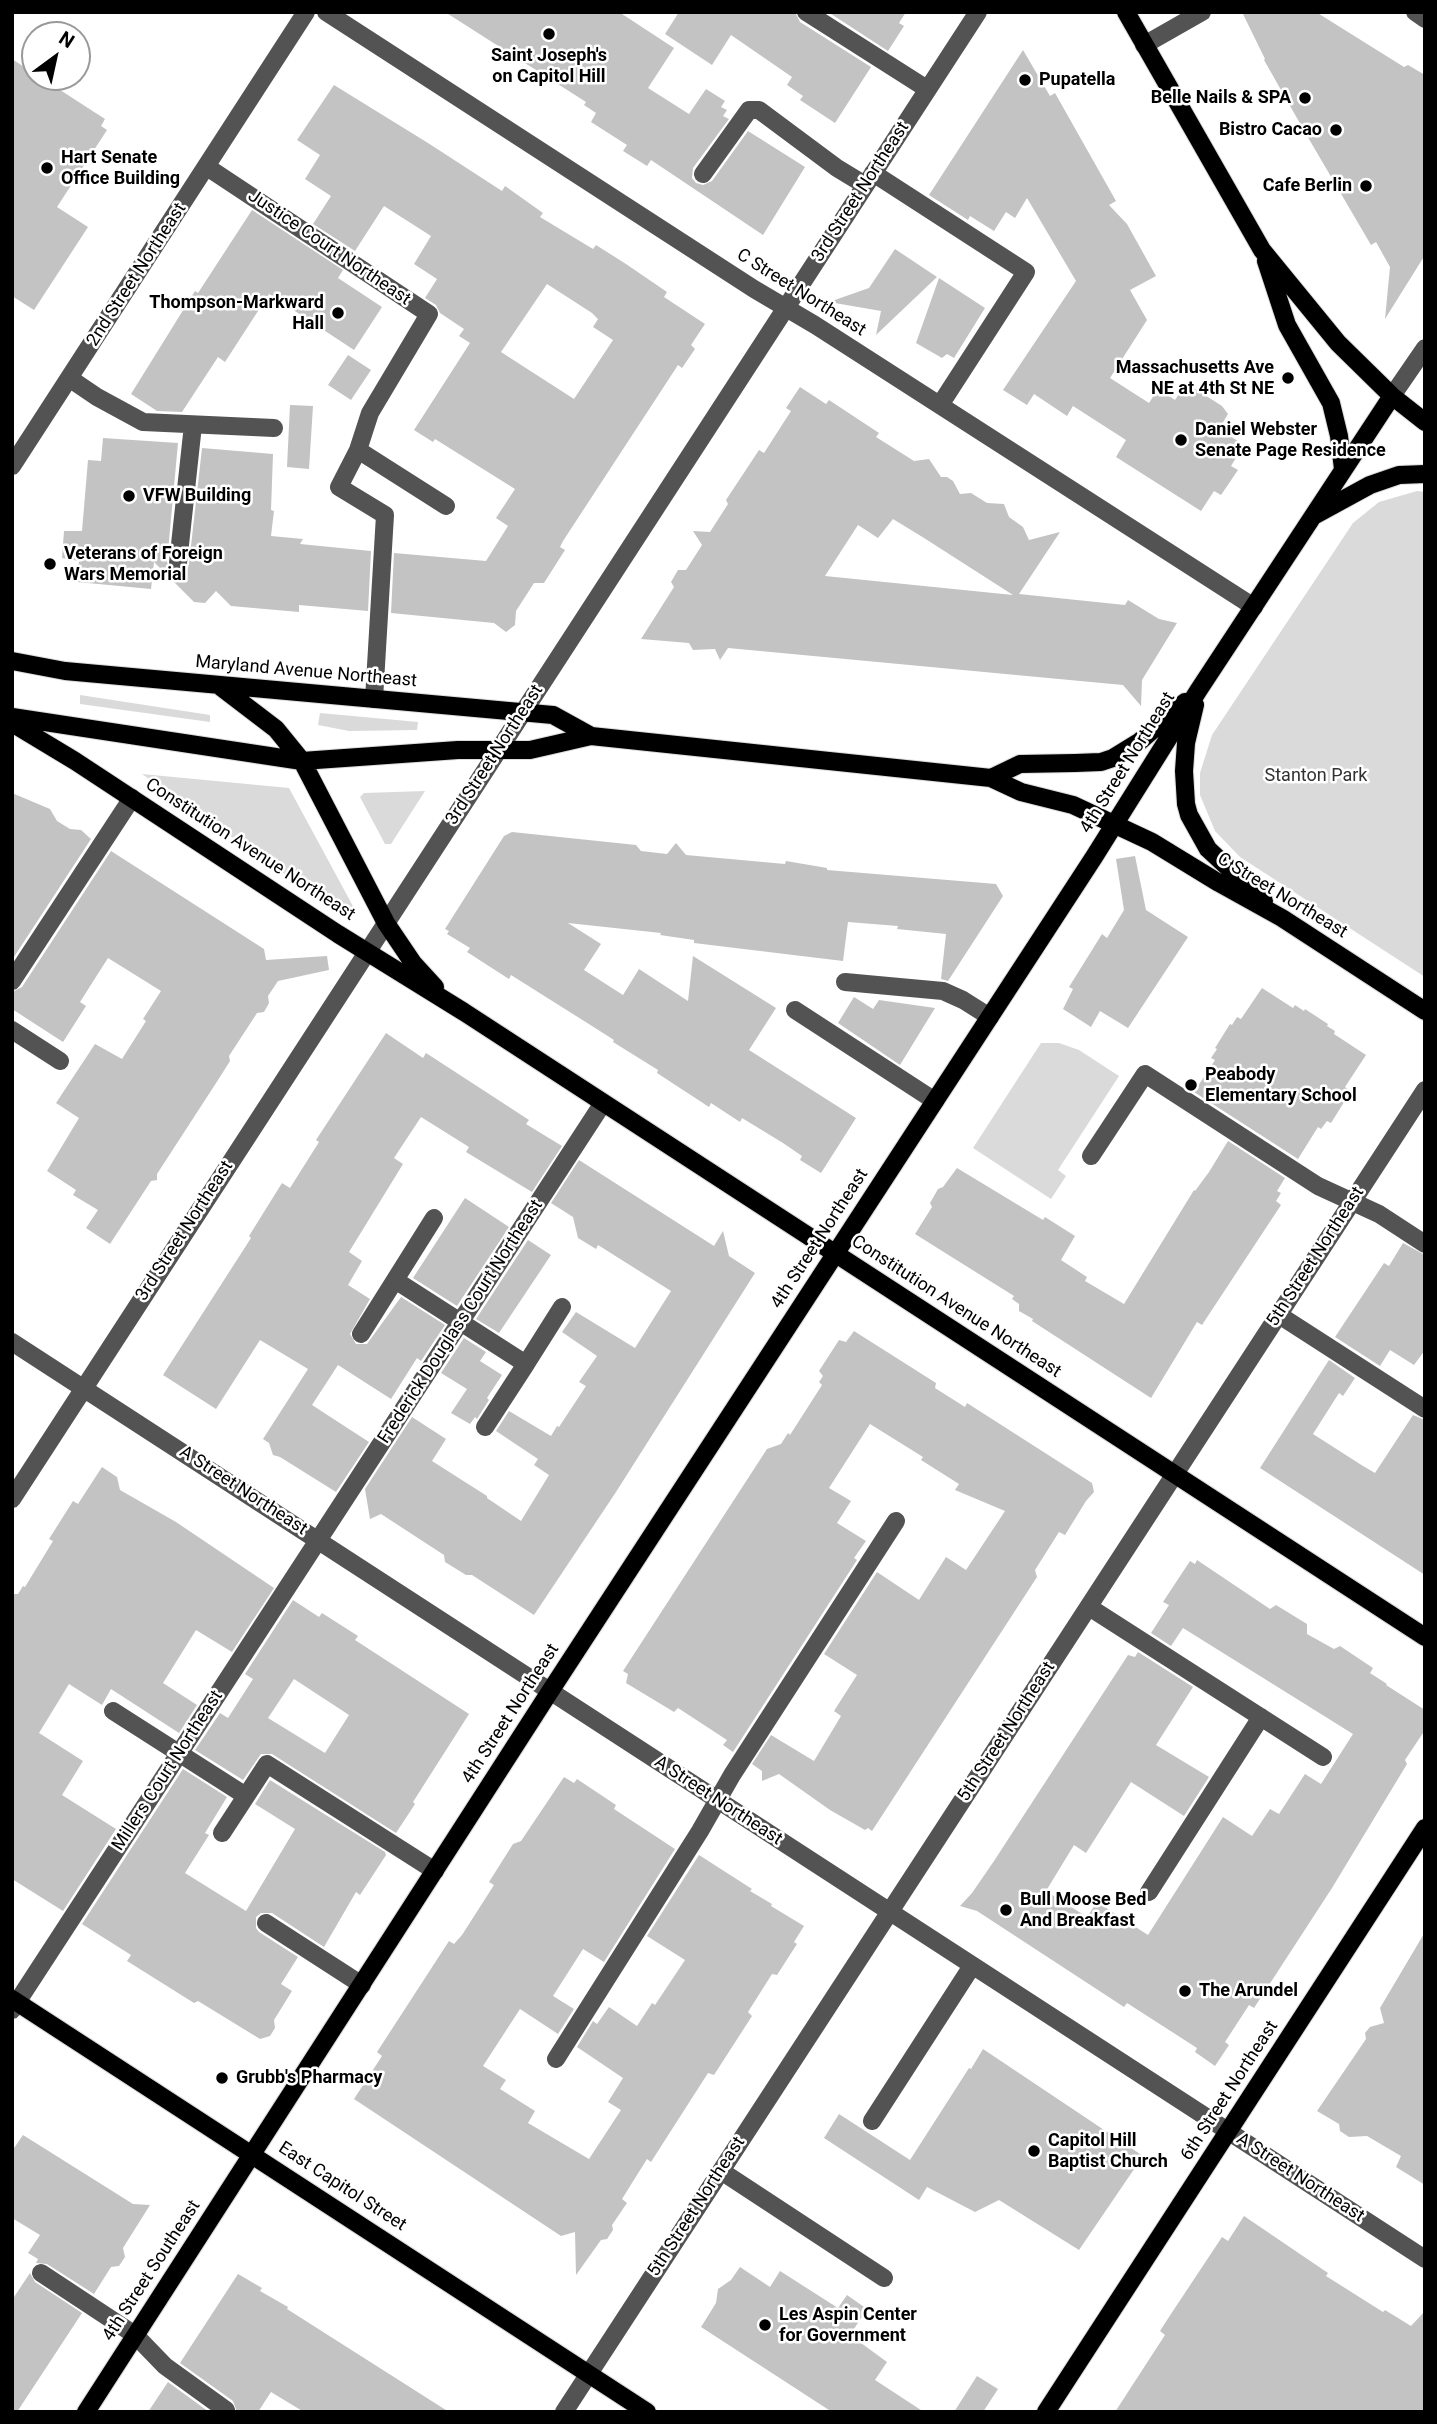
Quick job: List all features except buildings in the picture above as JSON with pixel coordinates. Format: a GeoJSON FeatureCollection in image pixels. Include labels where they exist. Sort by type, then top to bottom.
{"type":"FeatureCollection","features":[{"type":"Feature","properties":{"kind":"main road"},"geometry":{"type":"LineString","coordinates":[[1126,12],[1262,250],[1338,343],[1392,396],[1425,422]]}},
{"type":"Feature","properties":{"kind":"main road"},"geometry":{"type":"LineString","coordinates":[[1262,250],[1287,325],[1331,403],[1343,469]]}},
{"type":"Feature","properties":{"kind":"main road","name":"4th Street Northeast"},"geometry":{"type":"LineString","coordinates":[[253,2154],[990,1017],[1198,691],[1392,396]]}},
{"type":"Feature","properties":{"kind":"main road"},"geometry":{"type":"LineString","coordinates":[[1313,517],[1370,485],[1403,474],[1425,474]]}},
{"type":"Feature","properties":{"kind":"main road","name":"Maryland Avenue Northeast"},"geometry":{"type":"LineString","coordinates":[[12,661],[65,671],[553,715],[591,736]]}},
{"type":"Feature","properties":{"kind":"main road","name":"Constitution Avenue Northeast"},"geometry":{"type":"LineString","coordinates":[[220,686],[276,729],[302,761],[386,923],[422,973],[464,1012]]}},
{"type":"Feature","properties":{"kind":"main road"},"geometry":{"type":"LineString","coordinates":[[1198,691],[1186,743],[1184,792],[1189,815],[1208,849],[1282,918]]}},
{"type":"Feature","properties":{"kind":"main road","name":"Maryland Avenue Northeast"},"geometry":{"type":"LineString","coordinates":[[991,778],[1020,764],[1075,764],[1113,758],[1139,742],[1198,691]]}},
{"type":"Feature","properties":{"kind":"main road","name":"Maryland Avenue Northeast"},"geometry":{"type":"LineString","coordinates":[[12,718],[302,761],[499,749],[530,750],[591,736],[991,778],[1021,792],[1073,805],[1115,823]]}},
{"type":"Feature","properties":{"kind":"main road","name":"Constitution Avenue Northeast"},"geometry":{"type":"LineString","coordinates":[[12,723],[464,1012],[1425,1637]]}},
{"type":"Feature","properties":{"kind":"main road","name":"C Street Northeast"},"geometry":{"type":"LineString","coordinates":[[1115,823],[1282,918],[1425,1011]]}},
{"type":"Feature","properties":{"kind":"main road","name":"6th Street Northeast"},"geometry":{"type":"LineString","coordinates":[[1046,2412],[1425,1828]]}},
{"type":"Feature","properties":{"kind":"main road","name":"East Capitol Street"},"geometry":{"type":"LineString","coordinates":[[14,2004],[253,2154],[647,2412]]}},
{"type":"Feature","properties":{"kind":"main road","name":"4th Street Southeast"},"geometry":{"type":"LineString","coordinates":[[86,2412],[253,2154]]}},
{"type":"Feature","properties":{"kind":"street","name":"2nd Street Northeast"},"geometry":{"type":"LineString","coordinates":[[12,466],[306,12]]}},
{"type":"Feature","properties":{"kind":"street","name":"C Street Northeast"},"geometry":{"type":"LineString","coordinates":[[326,12],[1254,607]]}},
{"type":"Feature","properties":{"kind":"street"},"geometry":{"type":"LineString","coordinates":[[806,12],[927,89]]}},
{"type":"Feature","properties":{"kind":"street","name":"3rd Street Northeast"},"geometry":{"type":"LineString","coordinates":[[12,1499],[978,12]]}},
{"type":"Feature","properties":{"kind":"street"},"geometry":{"type":"LineString","coordinates":[[1144,45],[1202,12]]}},
{"type":"Feature","properties":{"kind":"street"},"geometry":{"type":"LineString","coordinates":[[1415,12],[1425,19]]}},
{"type":"Feature","properties":{"kind":"street"},"geometry":{"type":"LineString","coordinates":[[703,174],[749,110],[759,110],[837,168],[869,179],[1026,272],[940,405]]}},
{"type":"Feature","properties":{"kind":"street","name":"Justice Court Northeast"},"geometry":{"type":"LineString","coordinates":[[207,167],[429,314],[370,413],[358,450]]}},
{"type":"Feature","properties":{"kind":"street","name":"4th Street Northeast"},"geometry":{"type":"LineString","coordinates":[[1392,396],[1425,348]]}},
{"type":"Feature","properties":{"kind":"street"},"geometry":{"type":"LineString","coordinates":[[69,378],[143,422],[274,428]]}},
{"type":"Feature","properties":{"kind":"street"},"geometry":{"type":"LineString","coordinates":[[178,563],[193,425]]}},
{"type":"Feature","properties":{"kind":"street"},"geometry":{"type":"LineString","coordinates":[[373,699],[385,515],[339,487],[358,450],[446,506]]}},
{"type":"Feature","properties":{"kind":"street"},"geometry":{"type":"LineString","coordinates":[[12,981],[132,798]]}},
{"type":"Feature","properties":{"kind":"street"},"geometry":{"type":"LineString","coordinates":[[845,982],[943,991],[990,1017]]}},
{"type":"Feature","properties":{"kind":"street"},"geometry":{"type":"LineString","coordinates":[[795,1010],[935,1101]]}},
{"type":"Feature","properties":{"kind":"street"},"geometry":{"type":"LineString","coordinates":[[12,1030],[60,1061]]}},
{"type":"Feature","properties":{"kind":"street"},"geometry":{"type":"LineString","coordinates":[[1091,1156],[1145,1074],[1318,1185],[1379,1214],[1425,1244]]}},
{"type":"Feature","properties":{"kind":"street","name":"5th Street Northeast"},"geometry":{"type":"LineString","coordinates":[[564,2412],[1425,1090]]}},
{"type":"Feature","properties":{"kind":"street","name":"Frederick Douglass Court Northeast"},"geometry":{"type":"LineString","coordinates":[[319,1540],[603,1103]]}},
{"type":"Feature","properties":{"kind":"street"},"geometry":{"type":"LineString","coordinates":[[361,1334],[434,1219]]}},
{"type":"Feature","properties":{"kind":"street"},"geometry":{"type":"LineString","coordinates":[[395,1280],[526,1364]]}},
{"type":"Feature","properties":{"kind":"street"},"geometry":{"type":"LineString","coordinates":[[485,1427],[562,1307]]}},
{"type":"Feature","properties":{"kind":"street"},"geometry":{"type":"LineString","coordinates":[[1279,1315],[1425,1409]]}},
{"type":"Feature","properties":{"kind":"street","name":"A Street Northeast"},"geometry":{"type":"LineString","coordinates":[[12,1342],[1425,2259]]}},
{"type":"Feature","properties":{"kind":"street"},"geometry":{"type":"LineString","coordinates":[[556,2059],[896,1521]]}},
{"type":"Feature","properties":{"kind":"street","name":"Millers Court Northeast"},"geometry":{"type":"LineString","coordinates":[[14,2004],[319,1540]]}},
{"type":"Feature","properties":{"kind":"street"},"geometry":{"type":"LineString","coordinates":[[1089,1607],[1324,1756]]}},
{"type":"Feature","properties":{"kind":"street"},"geometry":{"type":"LineString","coordinates":[[113,1711],[246,1796]]}},
{"type":"Feature","properties":{"kind":"street"},"geometry":{"type":"LineString","coordinates":[[1149,1892],[1261,1717]]}},
{"type":"Feature","properties":{"kind":"street"},"geometry":{"type":"LineString","coordinates":[[222,1833],[267,1764],[435,1871]]}},
{"type":"Feature","properties":{"kind":"street"},"geometry":{"type":"LineString","coordinates":[[266,1923],[362,1985]]}},
{"type":"Feature","properties":{"kind":"street"},"geometry":{"type":"LineString","coordinates":[[872,2122],[972,1966]]}},
{"type":"Feature","properties":{"kind":"street"},"geometry":{"type":"LineString","coordinates":[[721,2171],[884,2278]]}},
{"type":"Feature","properties":{"kind":"street"},"geometry":{"type":"LineString","coordinates":[[41,2273],[135,2335],[165,2367],[226,2410]]}},
{"type":"Feature","properties":{"kind":"green space","name":"Stanton Park"},"geometry":{"type":"Polygon","coordinates":[[[1417,491],[1425,492],[1425,977],[1240,857],[1215,831],[1200,795],[1200,773],[1212,735],[1353,523],[1379,502],[1417,491]]]}},
{"type":"Feature","properties":{"kind":"green space"},"geometry":{"type":"Polygon","coordinates":[[[80,695],[210,715],[210,722],[80,704],[80,695]]]}},
{"type":"Feature","properties":{"kind":"green space"},"geometry":{"type":"Polygon","coordinates":[[[320,713],[418,722],[417,730],[349,731],[318,725],[320,713]]]}},
{"type":"Feature","properties":{"kind":"green space"},"geometry":{"type":"Polygon","coordinates":[[[142,774],[289,788],[354,908],[343,915],[142,774]]]}},
{"type":"Feature","properties":{"kind":"green space"},"geometry":{"type":"Polygon","coordinates":[[[425,791],[391,844],[385,844],[360,797],[364,793],[425,791]]]}},
{"type":"Feature","properties":{"kind":"green space"},"geometry":{"type":"Polygon","coordinates":[[[1041,1043],[1059,1043],[1079,1050],[1119,1076],[1058,1170],[1066,1176],[1051,1199],[973,1148],[1041,1043]]]}},
{"type":"Feature","properties":{"kind":"place","name":"Saint Joseph's on Capitol Hill"},"geometry":{"type":"Point","coordinates":[549,34]}},
{"type":"Feature","properties":{"kind":"place","name":"Pupatella"},"geometry":{"type":"Point","coordinates":[1025,80]}},
{"type":"Feature","properties":{"kind":"place","name":"Belle Nails & SPA"},"geometry":{"type":"Point","coordinates":[1305,98]}},
{"type":"Feature","properties":{"kind":"place","name":"Bistro Cacao"},"geometry":{"type":"Point","coordinates":[1336,130]}},
{"type":"Feature","properties":{"kind":"place","name":"Hart Senate Office Building"},"geometry":{"type":"Point","coordinates":[47,168]}},
{"type":"Feature","properties":{"kind":"place","name":"Cafe Berlin"},"geometry":{"type":"Point","coordinates":[1366,186]}},
{"type":"Feature","properties":{"kind":"place","name":"Thompson-Markward Hall"},"geometry":{"type":"Point","coordinates":[338,313]}},
{"type":"Feature","properties":{"kind":"place","name":"Massachusetts Ave NE at 4th St NE"},"geometry":{"type":"Point","coordinates":[1288,378]}},
{"type":"Feature","properties":{"kind":"place","name":"Daniel Webster Senate Page Residence"},"geometry":{"type":"Point","coordinates":[1181,440]}},
{"type":"Feature","properties":{"kind":"place","name":"VFW Building"},"geometry":{"type":"Point","coordinates":[129,496]}},
{"type":"Feature","properties":{"kind":"place","name":"Veterans of Foreign Wars Memorial"},"geometry":{"type":"Point","coordinates":[50,564]}},
{"type":"Feature","properties":{"kind":"place","name":"Peabody Elementary School"},"geometry":{"type":"Point","coordinates":[1191,1085]}},
{"type":"Feature","properties":{"kind":"place","name":"Bull Moose Bed And Breakfast"},"geometry":{"type":"Point","coordinates":[1006,1910]}},
{"type":"Feature","properties":{"kind":"place","name":"The Arundel"},"geometry":{"type":"Point","coordinates":[1185,1991]}},
{"type":"Feature","properties":{"kind":"place","name":"Grubb's Pharmacy"},"geometry":{"type":"Point","coordinates":[222,2078]}},
{"type":"Feature","properties":{"kind":"place","name":"Capitol Hill Baptist Church"},"geometry":{"type":"Point","coordinates":[1034,2151]}},
{"type":"Feature","properties":{"kind":"place","name":"Les Aspin Center for Government"},"geometry":{"type":"Point","coordinates":[765,2325]}}]}
